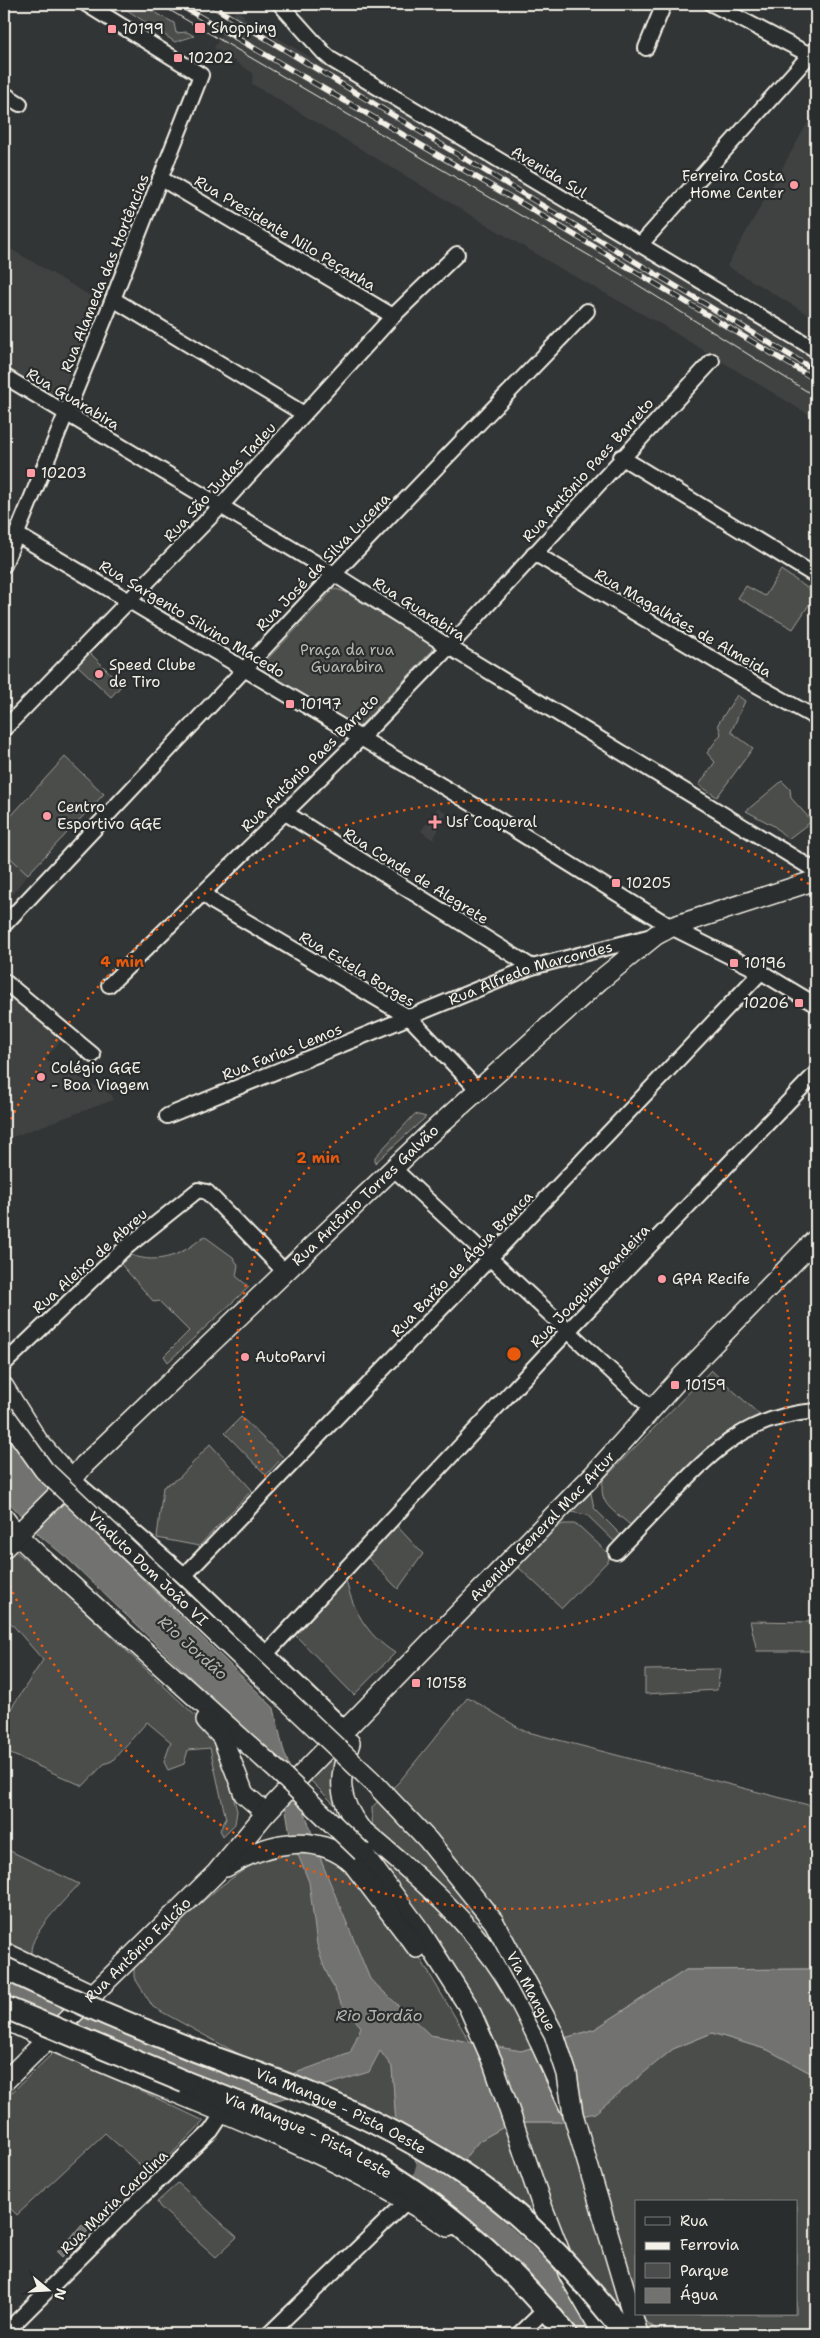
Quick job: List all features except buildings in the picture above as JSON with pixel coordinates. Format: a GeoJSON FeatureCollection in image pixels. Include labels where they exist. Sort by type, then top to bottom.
{"type":"FeatureCollection","features":[{"type":"Feature","properties":{"kind":"main road","name":"Rua Alfredo Marcondes"},"geometry":{"type":"LineString","coordinates":[[664,931],[816,880]]}},
{"type":"Feature","properties":{"kind":"main road","name":"Rua Antônio Torres Galvão"},"geometry":{"type":"LineString","coordinates":[[4,1548],[15,1524],[84,1465],[284,1271],[394,1168],[599,981],[664,931]]}},
{"type":"Feature","properties":{"kind":"main road","name":"Avenida General Mac Artur"},"geometry":{"type":"LineString","coordinates":[[270,1809],[592,1476],[651,1408],[816,1239]]}},
{"type":"Feature","properties":{"kind":"main road"},"geometry":{"type":"LineString","coordinates":[[4,1387],[62,1483]]}},
{"type":"Feature","properties":{"kind":"main road","name":"Viaduto Dom João VI"},"geometry":{"type":"LineString","coordinates":[[4,1414],[44,1470],[303,1715]]}},
{"type":"Feature","properties":{"kind":"main road"},"geometry":{"type":"LineString","coordinates":[[15,1524],[63,1576],[282,1775],[362,1852],[394,1893],[468,2006],[493,2063],[542,2206],[569,2275],[603,2334]]}},
{"type":"Feature","properties":{"kind":"main road"},"geometry":{"type":"LineString","coordinates":[[63,1576],[66,1590],[215,1728],[227,1748],[244,1794],[270,1809]]}},
{"type":"Feature","properties":{"kind":"main road"},"geometry":{"type":"LineString","coordinates":[[364,1710],[353,1733],[343,1764],[341,1778],[343,1800],[349,1813],[360,1828],[446,1902],[486,1948],[510,1987],[573,2114]]}},
{"type":"Feature","properties":{"kind":"main road","name":"Via Mangue"},"geometry":{"type":"LineString","coordinates":[[303,1715],[373,1782],[428,1840],[494,1922],[554,2034],[567,2074],[573,2114],[638,2334]]}},
{"type":"Feature","properties":{"kind":"main road","name":"Rua Antônio Falcão"},"geometry":{"type":"LineString","coordinates":[[4,2082],[216,1873],[270,1809]]}},
{"type":"Feature","properties":{"kind":"main road"},"geometry":{"type":"LineString","coordinates":[[216,1873],[244,1856],[283,1843],[320,1845],[343,1855],[353,1864],[388,1908],[434,1972],[473,2038],[493,2063]]}},
{"type":"Feature","properties":{"kind":"main road"},"geometry":{"type":"LineString","coordinates":[[4,1952],[89,1999]]}},
{"type":"Feature","properties":{"kind":"main road","name":"Via Mangue - Pista Oeste"},"geometry":{"type":"LineString","coordinates":[[4,1968],[50,1990],[185,2047],[302,2090],[377,2123],[431,2154],[482,2188],[529,2227],[567,2263],[626,2334]]}},
{"type":"Feature","properties":{"kind":"main road","name":"Via Mangue - Pista Leste"},"geometry":{"type":"LineString","coordinates":[[4,2007],[313,2134],[345,2149],[393,2178],[471,2235],[502,2263],[546,2308],[565,2333]]}},
{"type":"Feature","properties":{"kind":"main road"},"geometry":{"type":"LineString","coordinates":[[4,2019],[50,2036],[120,2072],[342,2164],[407,2202],[502,2263]]}},
{"type":"Feature","properties":{"kind":"street","name":"Rua Alameda das Hortências"},"geometry":{"type":"LineString","coordinates":[[4,565],[113,299],[200,75],[86,4]]}},
{"type":"Feature","properties":{"kind":"street","name":"Avenida Sul"},"geometry":{"type":"LineString","coordinates":[[280,4],[332,60],[816,350]]}},
{"type":"Feature","properties":{"kind":"street"},"geometry":{"type":"LineString","coordinates":[[646,48],[664,4]]}},
{"type":"Feature","properties":{"kind":"street"},"geometry":{"type":"LineString","coordinates":[[640,245],[813,52],[712,4]]}},
{"type":"Feature","properties":{"kind":"street"},"geometry":{"type":"LineString","coordinates":[[4,94],[20,104]]}},
{"type":"Feature","properties":{"kind":"street","name":"Rua Presidente Nilo Peçanha"},"geometry":{"type":"LineString","coordinates":[[160,178],[394,316]]}},
{"type":"Feature","properties":{"kind":"street","name":"Rua São Judas Tadeu"},"geometry":{"type":"LineString","coordinates":[[4,729],[131,601],[220,507],[394,316],[456,254]]}},
{"type":"Feature","properties":{"kind":"street"},"geometry":{"type":"LineString","coordinates":[[113,299],[304,414]]}},
{"type":"Feature","properties":{"kind":"street","name":"Rua José da Silva Lucena"},"geometry":{"type":"LineString","coordinates":[[4,925],[334,574],[587,311]]}},
{"type":"Feature","properties":{"kind":"street","name":"Rua Antônio Paes Barreto"},"geometry":{"type":"LineString","coordinates":[[109,985],[361,738],[449,647],[621,457],[712,361]]}},
{"type":"Feature","properties":{"kind":"street","name":"Rua Guarabira"},"geometry":{"type":"LineString","coordinates":[[4,376],[334,574],[449,647],[816,871]]}},
{"type":"Feature","properties":{"kind":"street"},"geometry":{"type":"LineString","coordinates":[[621,457],[816,576]]}},
{"type":"Feature","properties":{"kind":"street","name":"Rua Sargento Silvino Macedo"},"geometry":{"type":"LineString","coordinates":[[16,534],[361,738],[664,931],[761,972],[816,1005]]}},
{"type":"Feature","properties":{"kind":"street","name":"Rua Magalhães de Almeida"},"geometry":{"type":"LineString","coordinates":[[534,553],[734,672],[816,718]]}},
{"type":"Feature","properties":{"kind":"street","name":"Rua Conde de Alegrete"},"geometry":{"type":"LineString","coordinates":[[284,812],[532,967]]}},
{"type":"Feature","properties":{"kind":"street","name":"Rua Estela Borges"},"geometry":{"type":"LineString","coordinates":[[203,893],[215,903],[410,1018],[479,1091]]}},
{"type":"Feature","properties":{"kind":"street","name":"Rua Alfredo Marcondes"},"geometry":{"type":"LineString","coordinates":[[410,1018],[532,967],[664,931]]}},
{"type":"Feature","properties":{"kind":"street","name":"Rua Barão de Água Branca"},"geometry":{"type":"LineString","coordinates":[[184,1576],[490,1258],[761,972]]}},
{"type":"Feature","properties":{"kind":"street"},"geometry":{"type":"LineString","coordinates":[[4,981],[93,1055]]}},
{"type":"Feature","properties":{"kind":"street","name":"Rua Farias Lemos"},"geometry":{"type":"LineString","coordinates":[[167,1116],[410,1018]]}},
{"type":"Feature","properties":{"kind":"street","name":"Rua Joaquim Bandeira"},"geometry":{"type":"LineString","coordinates":[[266,1654],[568,1332],[816,1073]]}},
{"type":"Feature","properties":{"kind":"street"},"geometry":{"type":"LineString","coordinates":[[394,1168],[651,1408]]}},
{"type":"Feature","properties":{"kind":"street","name":"Rua Aleixo de Abreu"},"geometry":{"type":"LineString","coordinates":[[4,1364],[123,1250],[198,1190],[202,1189],[284,1271]]}},
{"type":"Feature","properties":{"kind":"street"},"geometry":{"type":"LineString","coordinates":[[616,1552],[719,1447],[745,1432],[782,1416],[816,1411]]}},
{"type":"Feature","properties":{"kind":"street"},"geometry":{"type":"LineString","coordinates":[[62,1483],[184,1576],[345,1730]]}},
{"type":"Feature","properties":{"kind":"street","name":"Rua Maria Carolina"},"geometry":{"type":"LineString","coordinates":[[10,2328],[133,2205],[211,2131],[222,2113]]}},
{"type":"Feature","properties":{"kind":"street"},"geometry":{"type":"LineString","coordinates":[[269,2334],[407,2202]]}},
{"type":"Feature","properties":{"kind":"street"},"geometry":{"type":"LineString","coordinates":[[520,2334],[546,2308]]}},
{"type":"Feature","properties":{"kind":"shaded area"},"geometry":{"type":"Polygon","coordinates":[[[236,10],[244,15],[244,18],[816,357],[816,419],[662,325],[563,270],[252,84],[253,73],[214,48],[236,10]]]}},
{"type":"Feature","properties":{"kind":"shaded area","name":"Ferreira Costa Home Center"},"geometry":{"type":"Polygon","coordinates":[[[816,108],[816,319],[727,266],[816,108]]]}},
{"type":"Feature","properties":{"kind":"shaded area"},"geometry":{"type":"Polygon","coordinates":[[[4,245],[99,301],[59,400],[4,367],[4,245]]]}},
{"type":"Feature","properties":{"kind":"shaded area","name":"Usf Coqueral"},"geometry":{"type":"Polygon","coordinates":[[[438,808],[447,813],[433,840],[421,831],[438,808]]]}},
{"type":"Feature","properties":{"kind":"shaded area"},"geometry":{"type":"Polygon","coordinates":[[[4,852],[28,874],[4,905],[4,852]]]}},
{"type":"Feature","properties":{"kind":"shaded area","name":"Colégio GGE - Boa Viagem"},"geometry":{"type":"Polygon","coordinates":[[[4,982],[66,1034],[45,1059],[112,1095],[113,1100],[4,1140],[4,982]]]}},
{"type":"Feature","properties":{"kind":"green space"},"geometry":{"type":"Polygon","coordinates":[[[118,4],[140,4],[174,23],[176,33],[187,32],[194,36],[175,42],[118,4]]]}},
{"type":"Feature","properties":{"kind":"green space"},"geometry":{"type":"Polygon","coordinates":[[[781,570],[816,594],[793,629],[738,598],[746,586],[765,596],[781,570]]]}},
{"type":"Feature","properties":{"kind":"green space","name":"Praça da rua Guarabira"},"geometry":{"type":"Polygon","coordinates":[[[336,589],[345,592],[433,646],[431,652],[357,729],[260,671],[261,666],[336,589]]]}},
{"type":"Feature","properties":{"kind":"green space","name":"Speed Clube de Tiro"},"geometry":{"type":"Polygon","coordinates":[[[88,651],[122,685],[111,697],[76,664],[88,651]]]}},
{"type":"Feature","properties":{"kind":"green space"},"geometry":{"type":"Polygon","coordinates":[[[737,695],[745,701],[731,732],[753,748],[717,797],[699,785],[715,762],[707,753],[721,734],[718,724],[737,695]]]}},
{"type":"Feature","properties":{"kind":"green space","name":"Centro Esportivo GGE"},"geometry":{"type":"Polygon","coordinates":[[[65,757],[104,794],[28,874],[4,852],[4,815],[6,813],[11,816],[65,757]]]}},
{"type":"Feature","properties":{"kind":"green space"},"geometry":{"type":"Polygon","coordinates":[[[782,781],[790,789],[791,798],[812,821],[788,839],[774,826],[746,811],[782,781]]]}},
{"type":"Feature","properties":{"kind":"green space"},"geometry":{"type":"Polygon","coordinates":[[[415,1114],[426,1117],[375,1163],[375,1157],[415,1114]]]}},
{"type":"Feature","properties":{"kind":"green space"},"geometry":{"type":"Polygon","coordinates":[[[204,1236],[233,1257],[238,1265],[236,1276],[249,1287],[168,1362],[164,1356],[189,1331],[159,1301],[154,1302],[120,1263],[131,1255],[151,1259],[170,1256],[188,1248],[204,1236]]]}},
{"type":"Feature","properties":{"kind":"green space"},"geometry":{"type":"Polygon","coordinates":[[[711,1370],[762,1417],[727,1435],[712,1446],[634,1525],[629,1524],[612,1510],[605,1501],[602,1488],[603,1480],[711,1370]]]}},
{"type":"Feature","properties":{"kind":"green space"},"geometry":{"type":"Polygon","coordinates":[[[241,1417],[283,1457],[266,1475],[225,1433],[241,1417]]]}},
{"type":"Feature","properties":{"kind":"green space"},"geometry":{"type":"Polygon","coordinates":[[[210,1444],[252,1490],[199,1546],[157,1538],[163,1487],[180,1477],[210,1444]]]}},
{"type":"Feature","properties":{"kind":"green space"},"geometry":{"type":"Polygon","coordinates":[[[591,1493],[594,1508],[622,1536],[616,1543],[587,1515],[571,1512],[591,1493]]]}},
{"type":"Feature","properties":{"kind":"green space"},"geometry":{"type":"Polygon","coordinates":[[[395,1524],[423,1554],[398,1589],[366,1556],[395,1524]]]}},
{"type":"Feature","properties":{"kind":"green space"},"geometry":{"type":"Polygon","coordinates":[[[563,1524],[574,1524],[580,1527],[608,1553],[609,1560],[562,1608],[518,1567],[557,1527],[563,1524]]]}},
{"type":"Feature","properties":{"kind":"green space"},"geometry":{"type":"Polygon","coordinates":[[[15,1551],[47,1576],[218,1737],[237,1811],[235,1824],[223,1836],[220,1830],[226,1819],[210,1748],[188,1750],[184,1764],[168,1770],[164,1762],[171,1742],[147,1722],[112,1761],[104,1764],[83,1786],[4,1751],[4,1719],[43,1660],[4,1615],[4,1563],[15,1551]]]}},
{"type":"Feature","properties":{"kind":"green space"},"geometry":{"type":"Polygon","coordinates":[[[345,1575],[351,1598],[361,1619],[376,1638],[395,1653],[354,1695],[293,1633],[345,1575]]]}},
{"type":"Feature","properties":{"kind":"green space"},"geometry":{"type":"Polygon","coordinates":[[[750,1621],[816,1622],[816,1651],[757,1651],[750,1621]]]}},
{"type":"Feature","properties":{"kind":"green space"},"geometry":{"type":"Polygon","coordinates":[[[720,1669],[717,1690],[645,1694],[645,1670],[720,1669]]]}},
{"type":"Feature","properties":{"kind":"green space"},"geometry":{"type":"Polygon","coordinates":[[[468,1697],[524,1731],[816,1807],[816,1971],[810,1969],[686,1970],[595,2029],[521,2051],[497,2047],[480,2012],[373,1850],[372,1807],[399,1782],[468,1697]]]}},
{"type":"Feature","properties":{"kind":"green space"},"geometry":{"type":"Polygon","coordinates":[[[331,1749],[339,1756],[344,1814],[306,1776],[331,1749]]]}},
{"type":"Feature","properties":{"kind":"green space"},"geometry":{"type":"Polygon","coordinates":[[[295,1847],[341,1859],[401,1926],[470,2042],[394,2029],[392,2067],[396,2122],[363,2106],[244,2057],[153,2007],[134,1977],[134,1960],[221,1886],[263,1856],[295,1847]]]}},
{"type":"Feature","properties":{"kind":"green space"},"geometry":{"type":"Polygon","coordinates":[[[4,1848],[79,1884],[40,1929],[31,1949],[32,1956],[4,1942],[4,1848]]]}},
{"type":"Feature","properties":{"kind":"green space"},"geometry":{"type":"Polygon","coordinates":[[[712,2033],[768,2050],[816,2076],[816,2334],[661,2334],[650,2324],[547,2280],[515,2257],[460,2205],[452,2187],[459,2165],[479,2141],[507,2125],[527,2122],[558,2122],[610,2099],[673,2049],[712,2033]]]}},
{"type":"Feature","properties":{"kind":"green space"},"geometry":{"type":"Polygon","coordinates":[[[56,2050],[204,2121],[151,2175],[105,2133],[17,2215],[4,2202],[4,2100],[56,2050]]]}},
{"type":"Feature","properties":{"kind":"green space"},"geometry":{"type":"Polygon","coordinates":[[[178,2183],[237,2237],[216,2257],[160,2207],[157,2202],[178,2183]]]}},
{"type":"Feature","properties":{"kind":"water","name":"Rio Jordão"},"geometry":{"type":"Polygon","coordinates":[[[4,1427],[19,1451],[68,1506],[274,1708],[283,1748],[322,1863],[370,1979],[430,2035],[521,2051],[595,2029],[686,1970],[810,1969],[816,1971],[816,2076],[768,2050],[712,2033],[673,2049],[595,2113],[558,2122],[527,2122],[507,2125],[479,2141],[459,2165],[452,2186],[460,2205],[515,2257],[547,2280],[596,2302],[621,2309],[650,2324],[661,2334],[577,2334],[559,2311],[433,2193],[396,2124],[392,2067],[380,2051],[369,2072],[268,2103],[4,1998],[4,1981],[260,2086],[350,2053],[361,2027],[341,2003],[324,1967],[317,1945],[309,1882],[290,1835],[281,1779],[269,1753],[67,1558],[39,1535],[4,1497],[4,1427]]]}},
{"type":"Feature","properties":{"kind":"water"},"geometry":{"type":"Polygon","coordinates":[[[82,2224],[88,2231],[62,2257],[57,2252],[82,2224]]]}},
{"type":"Feature","properties":{"kind":"waterway"},"geometry":{"type":"LineString","coordinates":[[432,2148],[422,2183],[443,2190],[473,2206],[579,2306]]}},
{"type":"Feature","properties":{"kind":"tram line"},"geometry":{"type":"LineString","coordinates":[[159,4],[619,273],[816,397]]}},
{"type":"Feature","properties":{"kind":"railway"},"geometry":{"type":"LineString","coordinates":[[178,4],[526,206],[816,380]]}},
{"type":"Feature","properties":{"kind":"railway"},"geometry":{"type":"LineString","coordinates":[[209,4],[816,371]]}},
{"type":"Feature","properties":{"kind":"place","name":"Shopping"},"geometry":{"type":"Point","coordinates":[200,28]}},
{"type":"Feature","properties":{"kind":"place","name":"10199"},"geometry":{"type":"Point","coordinates":[112,29]}},
{"type":"Feature","properties":{"kind":"place","name":"10202"},"geometry":{"type":"Point","coordinates":[178,58]}},
{"type":"Feature","properties":{"kind":"place","name":"Ferreira Costa Home Center"},"geometry":{"type":"Point","coordinates":[794,185]}},
{"type":"Feature","properties":{"kind":"place","name":"10203"},"geometry":{"type":"Point","coordinates":[31,473]}},
{"type":"Feature","properties":{"kind":"place","name":"Speed Clube de Tiro"},"geometry":{"type":"Point","coordinates":[99,674]}},
{"type":"Feature","properties":{"kind":"place","name":"10197"},"geometry":{"type":"Point","coordinates":[290,704]}},
{"type":"Feature","properties":{"kind":"place","name":"Centro Esportivo GGE"},"geometry":{"type":"Point","coordinates":[47,816]}},
{"type":"Feature","properties":{"kind":"place","name":"Usf Coqueral"},"geometry":{"type":"Point","coordinates":[435,822]}},
{"type":"Feature","properties":{"kind":"place","name":"10205"},"geometry":{"type":"Point","coordinates":[616,883]}},
{"type":"Feature","properties":{"kind":"place","name":"10196"},"geometry":{"type":"Point","coordinates":[734,963]}},
{"type":"Feature","properties":{"kind":"place","name":"10206"},"geometry":{"type":"Point","coordinates":[799,1003]}},
{"type":"Feature","properties":{"kind":"place","name":"Colégio GGE - Boa Viagem"},"geometry":{"type":"Point","coordinates":[41,1077]}},
{"type":"Feature","properties":{"kind":"place","name":"GPA Recife"},"geometry":{"type":"Point","coordinates":[662,1279]}},
{"type":"Feature","properties":{"kind":"place","name":"AutoParvi"},"geometry":{"type":"Point","coordinates":[245,1357]}},
{"type":"Feature","properties":{"kind":"place","name":"10159"},"geometry":{"type":"Point","coordinates":[675,1385]}},
{"type":"Feature","properties":{"kind":"place","name":"10158"},"geometry":{"type":"Point","coordinates":[416,1683]}}]}
